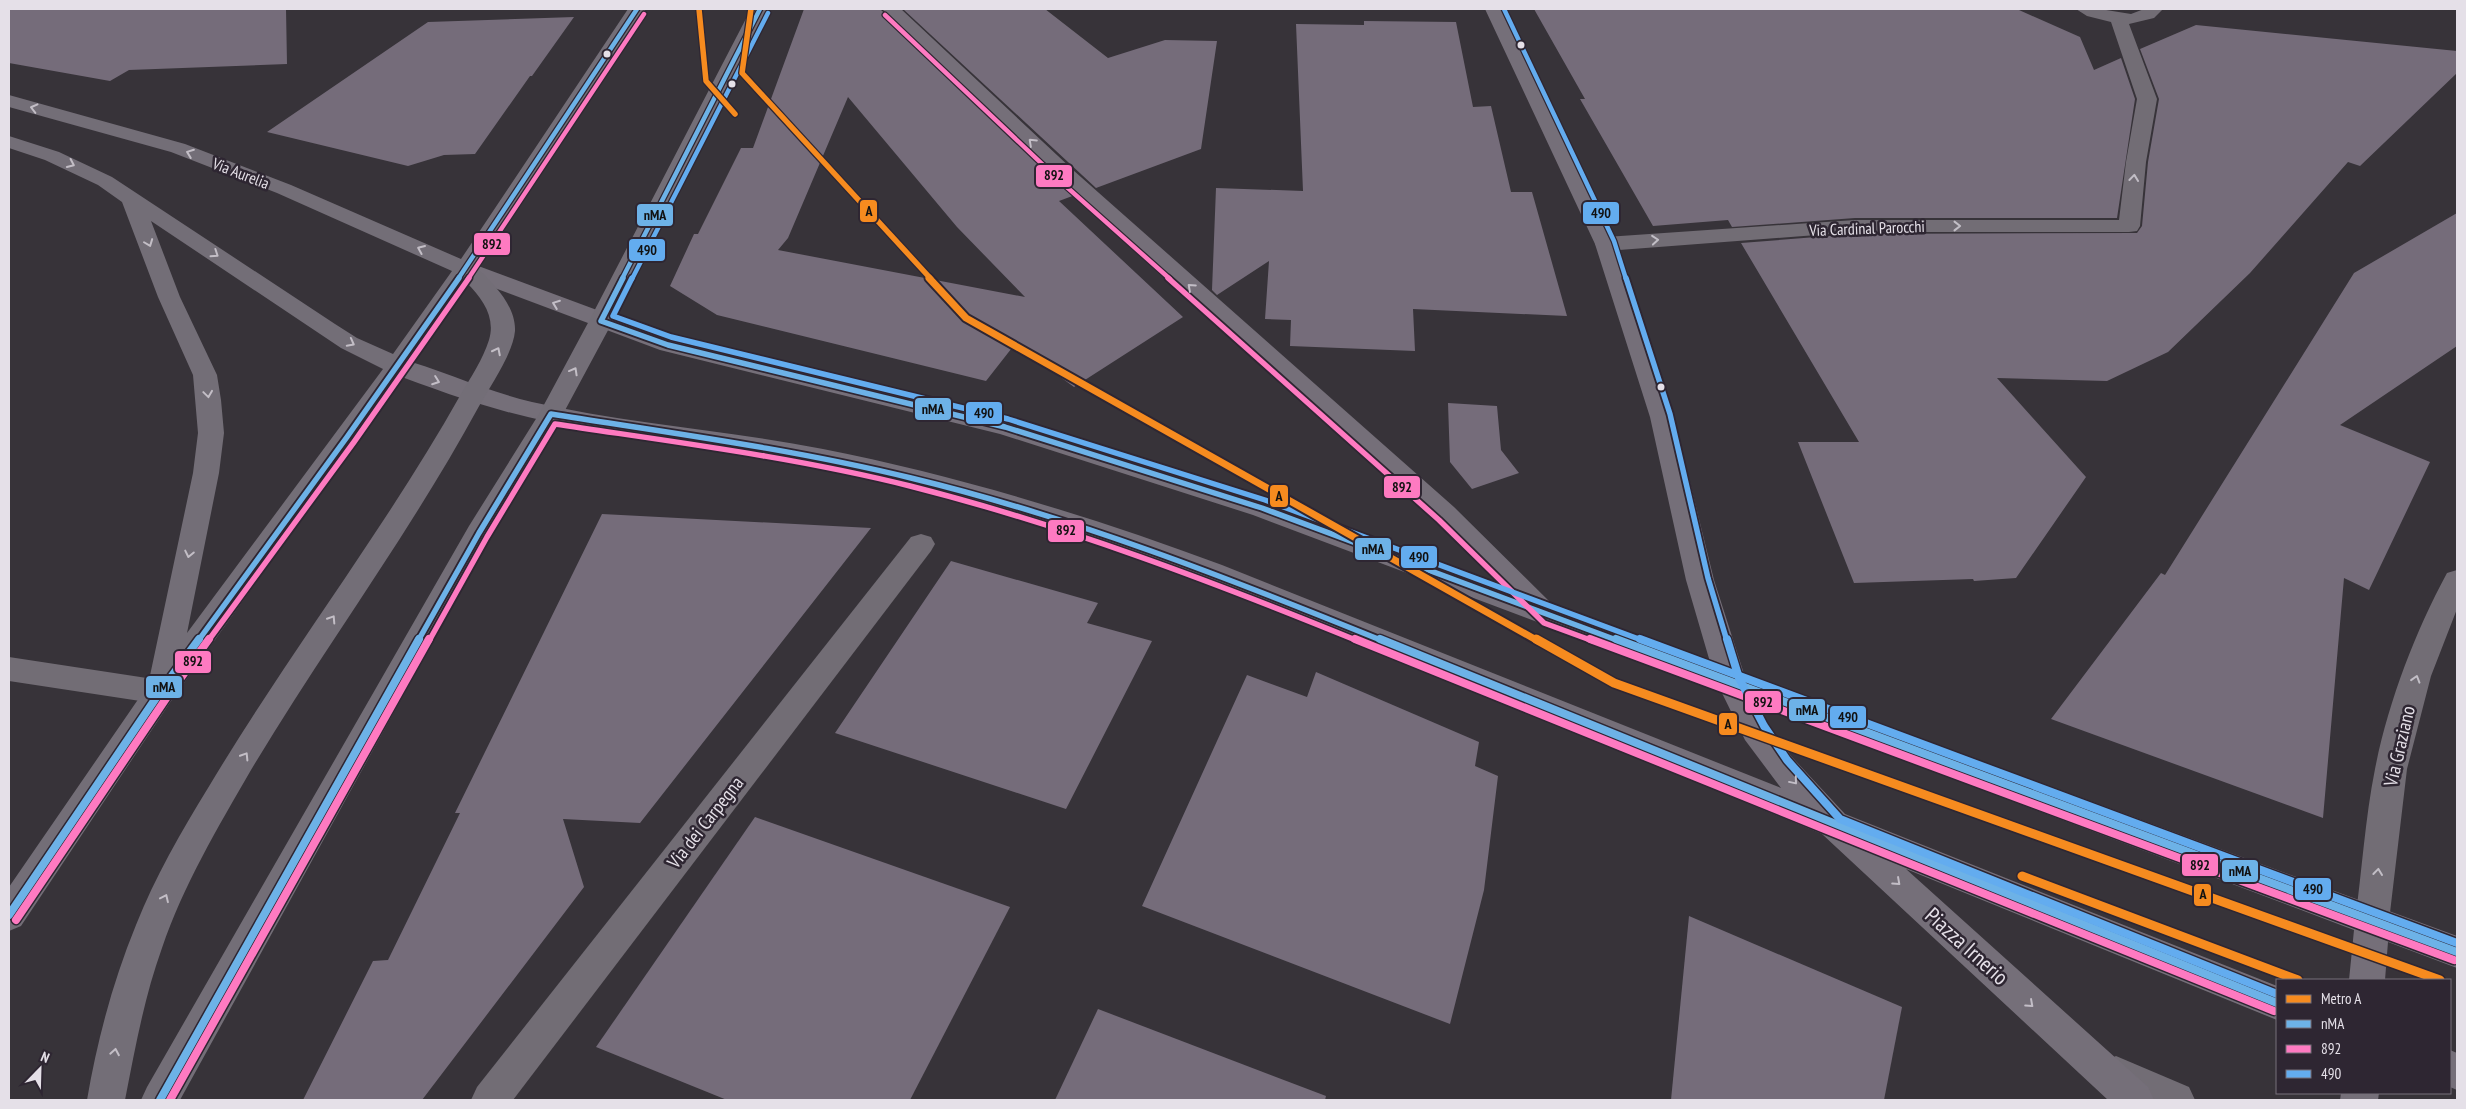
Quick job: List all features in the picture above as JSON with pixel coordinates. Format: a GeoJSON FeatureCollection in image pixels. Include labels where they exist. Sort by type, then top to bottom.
{"type":"FeatureCollection","features":[{"type":"Feature","properties":{"kind":"main road"},"geometry":{"type":"LineString","coordinates":[[9,915],[160,692],[466,269],[637,9]]}},
{"type":"Feature","properties":{"kind":"main road"},"geometry":{"type":"LineString","coordinates":[[160,1100],[479,533],[550,414],[601,322],[760,9]]}},
{"type":"Feature","properties":{"kind":"main road"},"geometry":{"type":"LineString","coordinates":[[891,9],[1066,174],[1445,514],[1549,616]]}},
{"type":"Feature","properties":{"kind":"main road","name":"Piazza Irnerio"},"geometry":{"type":"LineString","coordinates":[[1494,9],[1606,244],[1662,417],[1700,580],[1731,681],[1756,731],[1780,765],[1835,826],[2135,1100]]}},
{"type":"Feature","properties":{"kind":"main road","name":"Via Aurelia"},"geometry":{"type":"LineString","coordinates":[[9,101],[178,148],[284,189],[466,269]]}},
{"type":"Feature","properties":{"kind":"main road"},"geometry":{"type":"LineString","coordinates":[[9,142],[52,156],[105,181],[349,343],[397,366],[474,395],[550,414],[697,436],[858,465],[963,491],[1083,526],[1197,567],[1511,692],[1835,826]]}},
{"type":"Feature","properties":{"kind":"main road"},"geometry":{"type":"LineString","coordinates":[[131,198],[169,297],[205,375],[211,433],[206,474],[160,692]]}},
{"type":"Feature","properties":{"kind":"main road"},"geometry":{"type":"LineString","coordinates":[[466,269],[601,322],[668,345],[1005,428],[1262,508],[2457,952]]}},
{"type":"Feature","properties":{"kind":"main road"},"geometry":{"type":"LineString","coordinates":[[106,1100],[118,1038],[138,966],[164,899],[253,742],[430,470],[474,395],[500,343],[504,324],[497,305],[466,269]]}},
{"type":"Feature","properties":{"kind":"main road","name":"Piazza Irnerio"},"geometry":{"type":"LineString","coordinates":[[1835,826],[2276,1003]]}},
{"type":"Feature","properties":{"kind":"main road"},"geometry":{"type":"LineString","coordinates":[[2368,979],[2372,921]]}},
{"type":"Feature","properties":{"kind":"street"},"geometry":{"type":"LineString","coordinates":[[2085,9],[2118,18],[2136,18],[2149,15],[2154,9]]}},
{"type":"Feature","properties":{"kind":"street","name":"Via Cardinal Parocchi"},"geometry":{"type":"LineString","coordinates":[[1606,244],[1855,226],[2129,226],[2136,162],[2147,100],[2118,18]]}},
{"type":"Feature","properties":{"kind":"street","name":"Via dei Carpegna"},"geometry":{"type":"LineString","coordinates":[[490,1100],[921,544]]}},
{"type":"Feature","properties":{"kind":"street","name":"Via Graziano"},"geometry":{"type":"LineString","coordinates":[[2372,921],[2391,769],[2416,676],[2434,628],[2457,580]]}},
{"type":"Feature","properties":{"kind":"street"},"geometry":{"type":"LineString","coordinates":[[9,669],[160,692]]}},
{"type":"Feature","properties":{"kind":"street","name":"Piazza Irnerio"},"geometry":{"type":"LineString","coordinates":[[2099,1067],[2176,1100]]}},
{"type":"Feature","properties":{"kind":"building"},"geometry":{"type":"Polygon","coordinates":[[[9,9],[286,9],[287,64],[129,70],[110,81],[9,63],[9,9]]]}},
{"type":"Feature","properties":{"kind":"building"},"geometry":{"type":"Polygon","coordinates":[[[804,9],[880,9],[1075,195],[1059,201],[1183,317],[1074,387],[1015,344],[986,381],[717,315],[670,286],[694,234],[698,234],[741,148],[753,148],[804,9]],[[848,97],[788,238],[778,250],[1025,297],[957,227],[848,97]]]}},
{"type":"Feature","properties":{"kind":"building"},"geometry":{"type":"Polygon","coordinates":[[[903,9],[1045,9],[1108,58],[1165,40],[1217,41],[1201,149],[1096,188],[903,9]]]}},
{"type":"Feature","properties":{"kind":"building"},"geometry":{"type":"Polygon","coordinates":[[[1534,9],[2019,10],[2080,37],[2094,70],[2121,58],[2135,99],[2117,218],[1855,218],[1732,227],[1728,220],[1653,226],[1580,99],[1585,99],[1534,9]]]}},
{"type":"Feature","properties":{"kind":"building"},"geometry":{"type":"Polygon","coordinates":[[[574,17],[475,154],[444,155],[408,166],[267,132],[428,22],[574,17]]]}},
{"type":"Feature","properties":{"kind":"building"},"geometry":{"type":"Polygon","coordinates":[[[1364,21],[1456,22],[1473,107],[1491,106],[1511,192],[1532,192],[1567,316],[1413,309],[1415,351],[1290,346],[1291,320],[1265,319],[1269,261],[1217,295],[1212,290],[1216,188],[1303,191],[1296,24],[1364,25],[1364,21]]]}},
{"type":"Feature","properties":{"kind":"building"},"geometry":{"type":"Polygon","coordinates":[[[2196,25],[2457,51],[2457,73],[2360,166],[2348,162],[2250,273],[2168,352],[2107,381],[1997,378],[2086,477],[2016,578],[1974,581],[1973,579],[1854,583],[1798,442],[1859,442],[1741,243],[1855,234],[2137,233],[2142,226],[2148,162],[2159,99],[2140,49],[2196,25]]]}},
{"type":"Feature","properties":{"kind":"building"},"geometry":{"type":"Polygon","coordinates":[[[2457,213],[2457,346],[2340,425],[2430,462],[2369,590],[2344,578],[2323,818],[2051,719],[2161,573],[2165,575],[2354,273],[2457,213]]]}},
{"type":"Feature","properties":{"kind":"building"},"geometry":{"type":"Polygon","coordinates":[[[1448,403],[1497,406],[1501,450],[1519,473],[1472,489],[1450,462],[1448,403]]]}},
{"type":"Feature","properties":{"kind":"building"},"geometry":{"type":"Polygon","coordinates":[[[602,514],[871,528],[640,823],[563,819],[584,887],[422,1100],[303,1100],[373,961],[388,960],[460,813],[455,813],[602,514]]]}},
{"type":"Feature","properties":{"kind":"building"},"geometry":{"type":"Polygon","coordinates":[[[951,561],[1098,603],[1087,623],[1152,641],[1066,809],[835,733],[951,561]]]}},
{"type":"Feature","properties":{"kind":"building"},"geometry":{"type":"Polygon","coordinates":[[[1316,672],[1479,742],[1475,766],[1498,776],[1484,890],[1450,1024],[1142,906],[1247,675],[1307,697],[1316,672]]]}},
{"type":"Feature","properties":{"kind":"building"},"geometry":{"type":"Polygon","coordinates":[[[755,817],[1010,907],[910,1100],[727,1100],[596,1047],[755,817]]]}},
{"type":"Feature","properties":{"kind":"building"},"geometry":{"type":"Polygon","coordinates":[[[1689,916],[1902,1007],[1884,1100],[1671,1100],[1689,916]]]}},
{"type":"Feature","properties":{"kind":"building"},"geometry":{"type":"Polygon","coordinates":[[[1098,1009],[1326,1096],[1325,1100],[1055,1100],[1098,1009]]]}},
{"type":"Feature","properties":{"kind":"metro line","name":"A"},"geometry":{"type":"LineString","coordinates":[[699,9],[706,81],[735,114]]}},
{"type":"Feature","properties":{"kind":"metro line","name":"A"},"geometry":{"type":"LineString","coordinates":[[751,9],[742,73],[966,318],[1278,496],[1614,683],[2437,979]]}},
{"type":"Feature","properties":{"kind":"metro line","name":"A"},"geometry":{"type":"LineString","coordinates":[[2022,876],[2295,979]]}},
{"type":"Feature","properties":{"kind":"transit line","name":"nMA"},"geometry":{"type":"LineString","coordinates":[[9,915],[160,692],[347,437],[465,269],[637,9]]}},
{"type":"Feature","properties":{"kind":"transit line","name":"nMA"},"geometry":{"type":"LineString","coordinates":[[760,9],[601,321],[668,345],[1005,427],[1262,508],[2457,952]]}},
{"type":"Feature","properties":{"kind":"transit line","name":"490"},"geometry":{"type":"LineString","coordinates":[[1504,9],[1614,241],[1670,414],[1708,578],[1739,678],[1764,726],[1787,760],[1840,819],[2276,994]]}},
{"type":"Feature","properties":{"kind":"transit line","name":"490"},"geometry":{"type":"LineString","coordinates":[[768,13],[613,316],[671,337],[1008,419],[1265,500],[2457,943]]}},
{"type":"Feature","properties":{"kind":"transit line","name":"892"},"geometry":{"type":"LineString","coordinates":[[16,920],[167,697],[354,442],[472,274],[644,14]]}},
{"type":"Feature","properties":{"kind":"transit line","name":"892"},"geometry":{"type":"LineString","coordinates":[[885,15],[1060,181],[1439,520],[1544,623],[1728,689],[2454,960]]}},
{"type":"Feature","properties":{"kind":"transit line","name":"nMA"},"geometry":{"type":"LineString","coordinates":[[160,1100],[479,533],[551,414],[745,444],[861,466],[962,491],[1111,536],[1258,590],[2276,1003]]}},
{"type":"Feature","properties":{"kind":"transit line","name":"892"},"geometry":{"type":"LineString","coordinates":[[170,1100],[487,537],[555,424],[820,466],[909,486],[1059,528],[1255,599],[2274,1011]]}}]}
